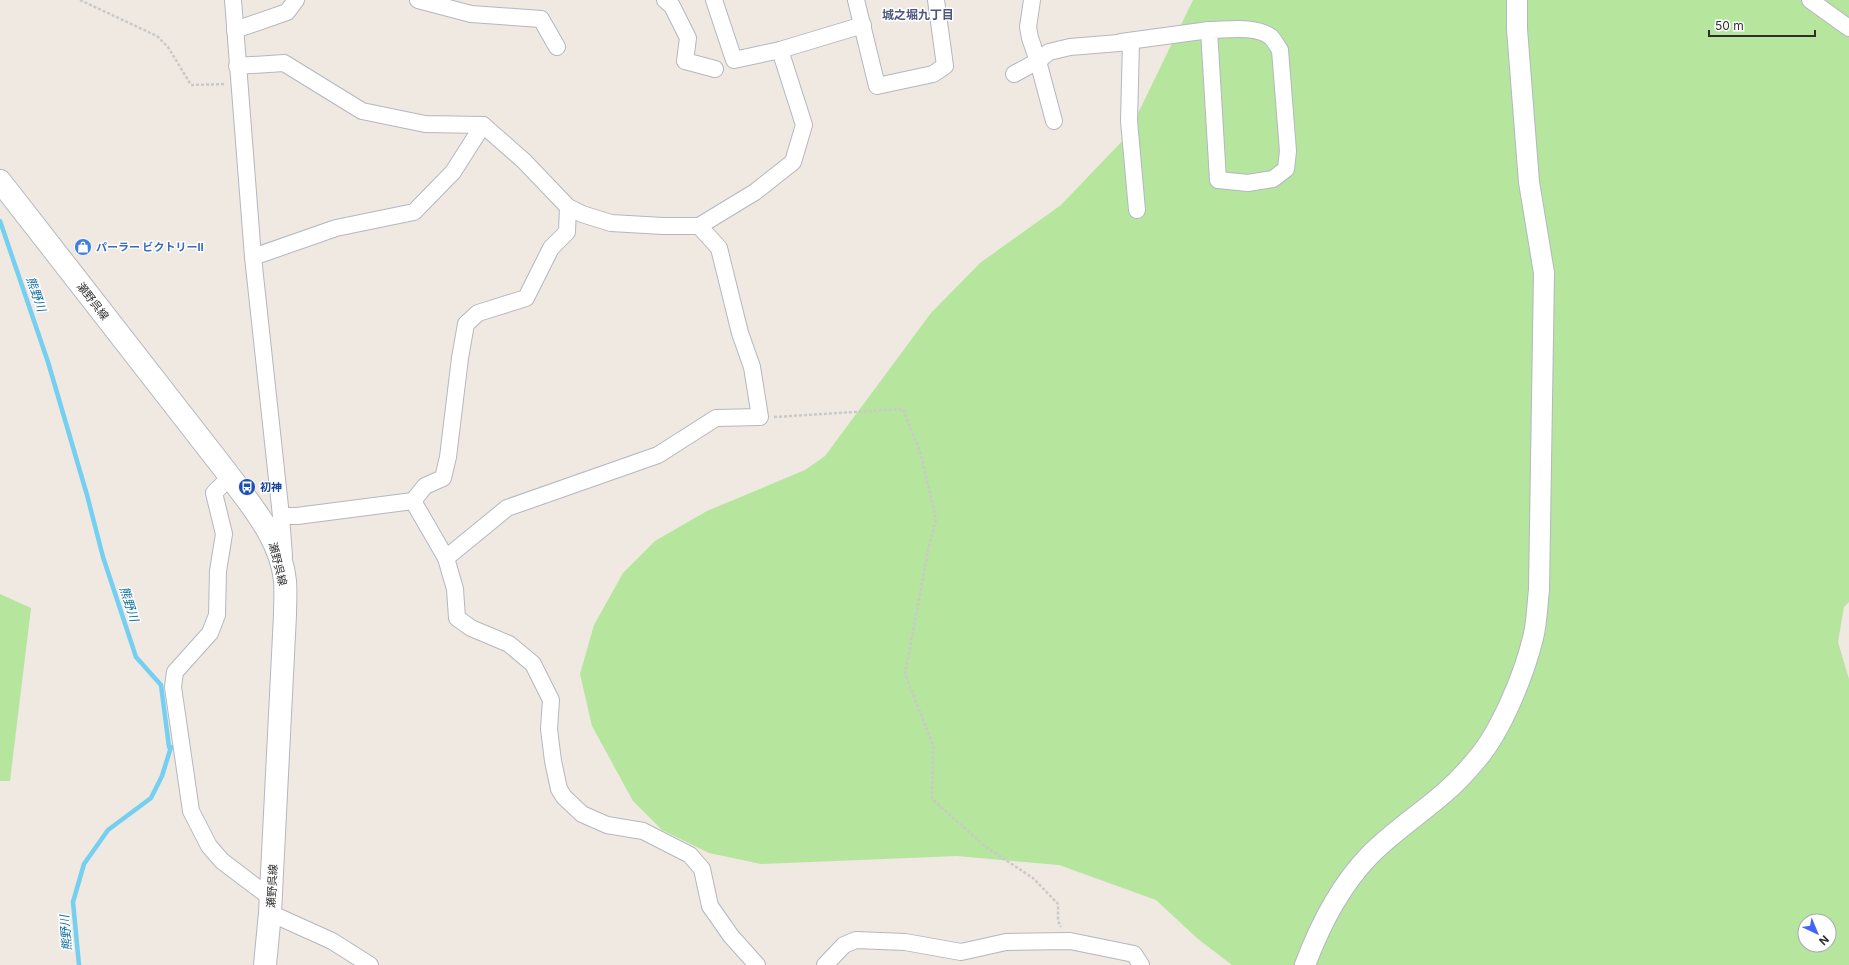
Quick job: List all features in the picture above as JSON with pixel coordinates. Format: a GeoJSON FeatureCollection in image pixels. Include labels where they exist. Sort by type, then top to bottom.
{"type":"FeatureCollection","features":[{"type":"Feature","properties":{"kind":"main road","name":"瀬野呉線"},"geometry":{"type":"LineString","coordinates":[[0,181],[230,477],[254,510],[275,543],[285,580],[285,615],[271,906],[265,965]]}},
{"type":"Feature","properties":{"kind":"street"},"geometry":{"type":"LineString","coordinates":[[233,0],[252,258],[281,516],[285,580]]}},
{"type":"Feature","properties":{"kind":"street"},"geometry":{"type":"LineString","coordinates":[[235,30],[287,12],[296,0]]}},
{"type":"Feature","properties":{"kind":"street"},"geometry":{"type":"LineString","coordinates":[[418,0],[471,14],[541,19],[557,47]]}},
{"type":"Feature","properties":{"kind":"street"},"geometry":{"type":"LineString","coordinates":[[665,0],[672,6],[688,38],[685,61],[715,69]]}},
{"type":"Feature","properties":{"kind":"street"},"geometry":{"type":"LineString","coordinates":[[714,0],[734,60],[780,50],[862,26]]}},
{"type":"Feature","properties":{"kind":"street"},"geometry":{"type":"LineString","coordinates":[[856,0],[877,86],[933,74],[945,66],[936,0]]}},
{"type":"Feature","properties":{"kind":"street"},"geometry":{"type":"LineString","coordinates":[[1032,0],[1028,27],[1054,121]]}},
{"type":"Feature","properties":{"kind":"street"},"geometry":{"type":"LineString","coordinates":[[1305,965],[1316,936],[1339,892],[1369,856],[1402,826],[1445,793],[1478,758],[1502,720],[1520,681],[1533,638],[1540,590],[1544,273],[1529,182],[1517,29],[1517,0]]}},
{"type":"Feature","properties":{"kind":"street"},"geometry":{"type":"LineString","coordinates":[[1810,0],[1849,28]]}},
{"type":"Feature","properties":{"kind":"street"},"geometry":{"type":"LineString","coordinates":[[1131,42],[1121,42],[1209,30],[1249,30],[1263,33],[1272,38],[1280,50],[1288,151],[1286,169],[1273,178],[1248,183],[1218,180],[1209,30]]}},
{"type":"Feature","properties":{"kind":"street"},"geometry":{"type":"LineString","coordinates":[[1014,74],[1038,61],[1049,52],[1070,47],[1131,42]]}},
{"type":"Feature","properties":{"kind":"street"},"geometry":{"type":"LineString","coordinates":[[1131,42],[1129,121],[1137,210]]}},
{"type":"Feature","properties":{"kind":"street"},"geometry":{"type":"LineString","coordinates":[[237,66],[284,63],[362,111],[425,124],[483,125],[524,161],[568,207],[582,214],[611,223],[663,226],[699,226],[755,192],[793,162],[804,125],[780,50]]}},
{"type":"Feature","properties":{"kind":"street"},"geometry":{"type":"LineString","coordinates":[[252,258],[336,228],[414,212],[452,172],[483,125]]}},
{"type":"Feature","properties":{"kind":"street"},"geometry":{"type":"LineString","coordinates":[[281,516],[297,516],[413,501],[426,486],[443,478],[448,457],[460,358],[466,324],[478,313],[526,298],[550,248],[567,232],[568,207]]}},
{"type":"Feature","properties":{"kind":"street"},"geometry":{"type":"LineString","coordinates":[[446,558],[507,508],[658,455],[716,418],[760,417],[752,367],[740,333],[719,248],[699,226]]}},
{"type":"Feature","properties":{"kind":"street"},"geometry":{"type":"LineString","coordinates":[[230,477],[214,493],[224,534],[218,571],[217,615],[210,633],[175,672],[173,686],[191,811],[209,846],[222,861],[271,906],[370,965]]}},
{"type":"Feature","properties":{"kind":"street"},"geometry":{"type":"LineString","coordinates":[[413,501],[446,558],[455,589],[457,618],[471,628],[509,644],[533,664],[551,700],[549,729],[553,761],[559,789],[564,797],[582,814],[607,825],[643,831],[690,855],[702,868],[710,906],[731,936],[757,965]]}},
{"type":"Feature","properties":{"kind":"street"},"geometry":{"type":"LineString","coordinates":[[825,965],[844,946],[856,940],[906,942],[961,952],[1006,942],[1070,941],[1134,954],[1141,965]]}},
{"type":"Feature","properties":{"kind":"path"},"geometry":{"type":"LineString","coordinates":[[80,0],[157,36],[168,46],[192,85],[238,83]]}},
{"type":"Feature","properties":{"kind":"path"},"geometry":{"type":"LineString","coordinates":[[760,417],[903,409],[921,455],[936,519],[929,546],[905,674],[934,745],[932,799],[986,847],[1033,878],[1058,904],[1058,922],[1070,941]]}},
{"type":"Feature","properties":{"kind":"green space"},"geometry":{"type":"Polygon","coordinates":[[[1193,0],[1849,0],[1849,602],[1844,607],[1838,642],[1849,679],[1849,965],[1232,965],[1198,939],[1156,900],[1059,865],[957,856],[761,864],[709,853],[662,830],[633,801],[592,726],[580,674],[594,625],[623,573],[655,541],[707,511],[805,470],[825,456],[931,313],[980,263],[1061,205],[1127,136],[1193,0]]]}},
{"type":"Feature","properties":{"kind":"green space"},"geometry":{"type":"Polygon","coordinates":[[[0,594],[31,608],[10,781],[0,781],[0,594]]]}},
{"type":"Feature","properties":{"kind":"waterway","name":"熊野川"},"geometry":{"type":"LineString","coordinates":[[0,221],[48,362],[87,495],[103,557],[136,657],[161,685],[169,747],[171,747],[162,776],[151,798],[108,830],[84,864],[73,902],[79,965]]}},
{"type":"Feature","properties":{"kind":"place","name":"パーラー ビクトリーⅡ"},"geometry":{"type":"Point","coordinates":[83,247]}},
{"type":"Feature","properties":{"kind":"place","name":"初神"},"geometry":{"type":"Point","coordinates":[247,487]}},
{"type":"Feature","properties":{"kind":"district","name":"城之堀九丁目"},"geometry":{"type":"Point","coordinates":[918,15]}}]}
